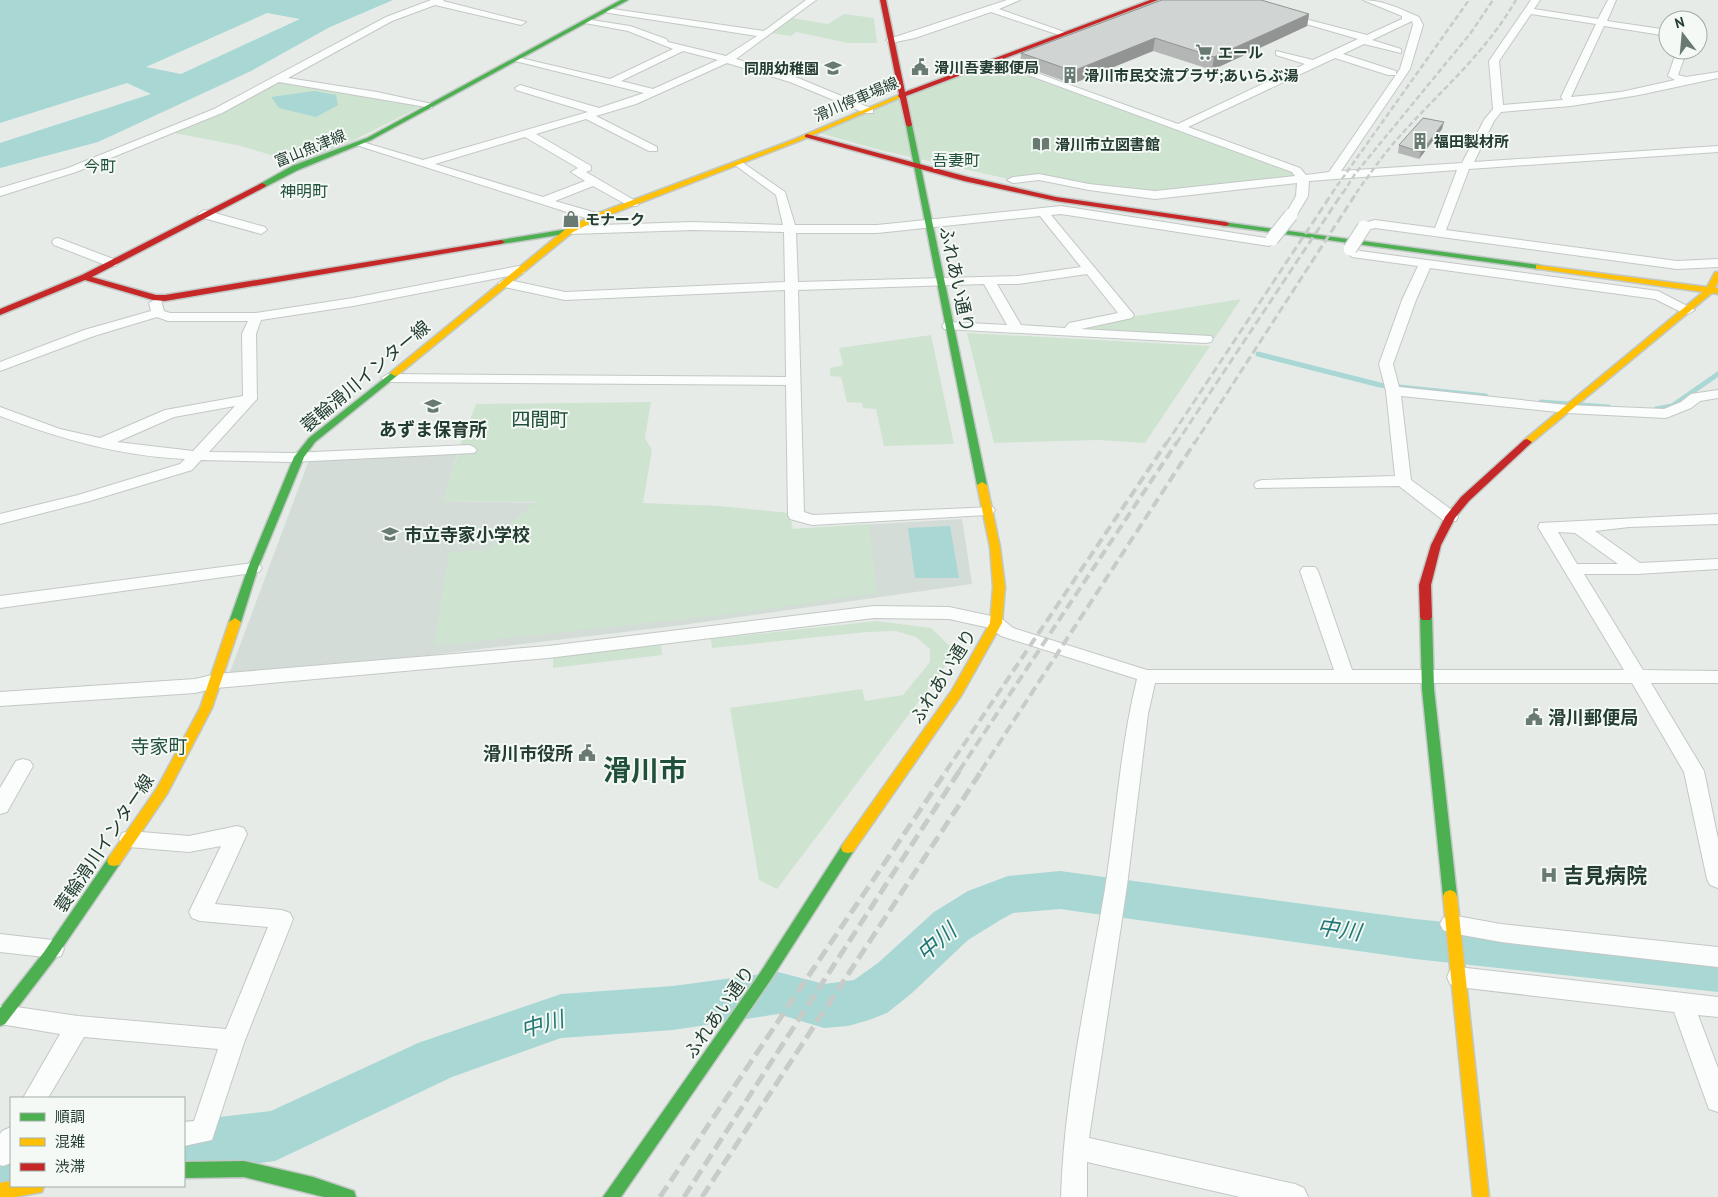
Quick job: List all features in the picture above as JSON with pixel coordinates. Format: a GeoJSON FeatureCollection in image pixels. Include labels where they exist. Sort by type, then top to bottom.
{"type":"FeatureCollection","features":[{"type":"Feature","properties":{"kind":"street","name":"富山魚津線"},"geometry":{"type":"LineString","coordinates":[[0,312],[85,277],[295,168],[359,144],[588,22],[625,0]]}},
{"type":"Feature","properties":{"kind":"street"},"geometry":{"type":"LineString","coordinates":[[426,164],[601,112],[654,92],[726,61],[812,0]]}},
{"type":"Feature","properties":{"kind":"street","name":"ふれあい通り"},"geometry":{"type":"LineString","coordinates":[[611,1197],[765,977],[828,876],[957,693],[996,623],[1000,587],[987,510],[928,224],[918,162],[883,0]]}},
{"type":"Feature","properties":{"kind":"street"},"geometry":{"type":"LineString","coordinates":[[891,40],[912,36],[993,4],[1005,4],[1016,0]]}},
{"type":"Feature","properties":{"kind":"street","name":"滑川停車場線"},"geometry":{"type":"LineString","coordinates":[[570,230],[596,217],[812,134],[903,95],[1154,0]]}},
{"type":"Feature","properties":{"kind":"street"},"geometry":{"type":"LineString","coordinates":[[1333,175],[1405,69],[1418,24],[1416,19],[1383,2],[1367,0]]}},
{"type":"Feature","properties":{"kind":"street"},"geometry":{"type":"LineString","coordinates":[[1439,233],[1464,168],[1472,158],[1489,120],[1498,109],[1494,61],[1536,0]]}},
{"type":"Feature","properties":{"kind":"street"},"geometry":{"type":"LineString","coordinates":[[1571,103],[1566,97],[1599,22],[1612,0]]}},
{"type":"Feature","properties":{"kind":"street"},"geometry":{"type":"LineString","coordinates":[[0,192],[72,170],[201,118],[388,19],[437,1],[521,22]]}},
{"type":"Feature","properties":{"kind":"street"},"geometry":{"type":"LineString","coordinates":[[993,4],[1065,34]]}},
{"type":"Feature","properties":{"kind":"street"},"geometry":{"type":"LineString","coordinates":[[609,10],[765,34]]}},
{"type":"Feature","properties":{"kind":"street"},"geometry":{"type":"LineString","coordinates":[[1272,11],[1398,51]]}},
{"type":"Feature","properties":{"kind":"street"},"geometry":{"type":"LineString","coordinates":[[1528,11],[1658,31]]}},
{"type":"Feature","properties":{"kind":"street"},"geometry":{"type":"LineString","coordinates":[[1179,127],[1407,20],[1407,15]]}},
{"type":"Feature","properties":{"kind":"street"},"geometry":{"type":"LineString","coordinates":[[588,22],[672,37],[682,48],[794,80],[869,110]]}},
{"type":"Feature","properties":{"kind":"street"},"geometry":{"type":"LineString","coordinates":[[672,37],[696,23]]}},
{"type":"Feature","properties":{"kind":"street"},"geometry":{"type":"LineString","coordinates":[[612,82],[682,48]]}},
{"type":"Feature","properties":{"kind":"street"},"geometry":{"type":"LineString","coordinates":[[1279,53],[1314,64]]}},
{"type":"Feature","properties":{"kind":"street"},"geometry":{"type":"LineString","coordinates":[[1333,54],[1392,73]]}},
{"type":"Feature","properties":{"kind":"street"},"geometry":{"type":"LineString","coordinates":[[516,60],[654,92]]}},
{"type":"Feature","properties":{"kind":"street"},"geometry":{"type":"LineString","coordinates":[[1679,60],[1673,76],[1683,80]]}},
{"type":"Feature","properties":{"kind":"street"},"geometry":{"type":"LineString","coordinates":[[85,277],[156,298],[165,298],[570,230],[693,226],[877,229],[1061,210],[1269,242],[1291,215],[1302,196],[1303,178],[1296,170],[995,61]]}},
{"type":"Feature","properties":{"kind":"street"},"geometry":{"type":"LineString","coordinates":[[1498,109],[1571,103],[1642,92],[1683,80],[1718,75]]}},
{"type":"Feature","properties":{"kind":"street"},"geometry":{"type":"LineString","coordinates":[[278,78],[428,106]]}},
{"type":"Feature","properties":{"kind":"street"},"geometry":{"type":"LineString","coordinates":[[520,88],[601,112]]}},
{"type":"Feature","properties":{"kind":"street"},"geometry":{"type":"LineString","coordinates":[[588,116],[652,149]]}},
{"type":"Feature","properties":{"kind":"street"},"geometry":{"type":"LineString","coordinates":[[528,134],[587,168],[577,172],[633,203]]}},
{"type":"Feature","properties":{"kind":"street"},"geometry":{"type":"LineString","coordinates":[[812,134],[1056,199],[1156,215],[1716,284]]}},
{"type":"Feature","properties":{"kind":"street"},"geometry":{"type":"LineString","coordinates":[[359,144],[546,200],[596,217]]}},
{"type":"Feature","properties":{"kind":"street"},"geometry":{"type":"LineString","coordinates":[[1013,180],[1039,177],[1089,187],[1155,195],[1180,194],[1333,175],[1464,168],[1718,149]]}},
{"type":"Feature","properties":{"kind":"street"},"geometry":{"type":"LineString","coordinates":[[918,162],[1073,193],[1161,207],[1716,284]]}},
{"type":"Feature","properties":{"kind":"street"},"geometry":{"type":"LineString","coordinates":[[739,163],[781,194],[790,229],[796,515],[812,520],[987,510]]}},
{"type":"Feature","properties":{"kind":"street"},"geometry":{"type":"LineString","coordinates":[[546,200],[590,183]]}},
{"type":"Feature","properties":{"kind":"street"},"geometry":{"type":"LineString","coordinates":[[1043,212],[1127,315],[1074,326],[1069,332]]}},
{"type":"Feature","properties":{"kind":"street"},"geometry":{"type":"LineString","coordinates":[[204,214],[261,230]]}},
{"type":"Feature","properties":{"kind":"street"},"geometry":{"type":"LineString","coordinates":[[1688,310],[1658,295],[1356,254],[1350,249],[1364,227],[1376,224],[1677,265],[1706,262],[1718,263]]}},
{"type":"Feature","properties":{"kind":"street","name":"蓑輪滑川インター線"},"geometry":{"type":"LineString","coordinates":[[1,1017],[54,949],[162,791],[206,708],[253,568],[299,457],[312,440],[570,230]]}},
{"type":"Feature","properties":{"kind":"street"},"geometry":{"type":"LineString","coordinates":[[58,242],[112,263]]}},
{"type":"Feature","properties":{"kind":"street"},"geometry":{"type":"LineString","coordinates":[[1426,263],[1409,300],[1386,364],[1393,391],[1403,480],[1413,491],[1450,517]]}},
{"type":"Feature","properties":{"kind":"street"},"geometry":{"type":"LineString","coordinates":[[0,367],[89,333],[158,313],[168,317],[256,317],[352,302],[522,269]]}},
{"type":"Feature","properties":{"kind":"street"},"geometry":{"type":"LineString","coordinates":[[505,283],[565,296],[791,286],[1018,280],[1090,270]]}},
{"type":"Feature","properties":{"kind":"street"},"geometry":{"type":"LineString","coordinates":[[988,280],[1016,329]]}},
{"type":"Feature","properties":{"kind":"street"},"geometry":{"type":"LineString","coordinates":[[1481,1197],[1456,953],[1451,927],[1427,675],[1425,584],[1436,545],[1450,517],[1492,473],[1688,310],[1716,284]]}},
{"type":"Feature","properties":{"kind":"street"},"geometry":{"type":"LineString","coordinates":[[156,298],[158,313]]}},
{"type":"Feature","properties":{"kind":"street"},"geometry":{"type":"LineString","coordinates":[[0,519],[84,498],[186,467],[200,455],[250,399],[250,334],[256,317]]}},
{"type":"Feature","properties":{"kind":"street"},"geometry":{"type":"LineString","coordinates":[[949,326],[1206,339]]}},
{"type":"Feature","properties":{"kind":"street"},"geometry":{"type":"LineString","coordinates":[[388,378],[793,380]]}},
{"type":"Feature","properties":{"kind":"street"},"geometry":{"type":"LineString","coordinates":[[1393,391],[1567,409],[1666,414],[1686,405],[1696,397],[1718,394]]}},
{"type":"Feature","properties":{"kind":"street"},"geometry":{"type":"LineString","coordinates":[[102,443],[170,413],[250,399]]}},
{"type":"Feature","properties":{"kind":"street"},"geometry":{"type":"LineString","coordinates":[[0,411],[38,428],[147,452],[299,457],[469,450]]}},
{"type":"Feature","properties":{"kind":"street"},"geometry":{"type":"LineString","coordinates":[[1262,485],[1403,480]]}},
{"type":"Feature","properties":{"kind":"street"},"geometry":{"type":"LineString","coordinates":[[1718,519],[1629,522],[1579,528],[1546,527],[1638,678],[1657,713],[1694,771],[1718,879]]}},
{"type":"Feature","properties":{"kind":"street"},"geometry":{"type":"LineString","coordinates":[[1579,528],[1637,569]]}},
{"type":"Feature","properties":{"kind":"street"},"geometry":{"type":"LineString","coordinates":[[1572,569],[1637,569],[1718,564]]}},
{"type":"Feature","properties":{"kind":"street"},"geometry":{"type":"LineString","coordinates":[[0,602],[253,568]]}},
{"type":"Feature","properties":{"kind":"street"},"geometry":{"type":"LineString","coordinates":[[1309,571],[1345,676]]}},
{"type":"Feature","properties":{"kind":"street"},"geometry":{"type":"LineString","coordinates":[[0,699],[196,686],[216,681],[548,652],[874,612],[949,613],[996,623],[1007,632],[1147,676],[1718,677]]}},
{"type":"Feature","properties":{"kind":"street"},"geometry":{"type":"LineString","coordinates":[[1074,1197],[1074,1147],[1116,886],[1138,714],[1147,676]]}},
{"type":"Feature","properties":{"kind":"street"},"geometry":{"type":"LineString","coordinates":[[0,806],[24,766]]}},
{"type":"Feature","properties":{"kind":"street"},"geometry":{"type":"LineString","coordinates":[[130,839],[189,844],[237,834],[200,912],[282,919],[233,1040],[203,1132],[185,1134]]}},
{"type":"Feature","properties":{"kind":"street"},"geometry":{"type":"LineString","coordinates":[[1451,927],[1718,957]]}},
{"type":"Feature","properties":{"kind":"street"},"geometry":{"type":"LineString","coordinates":[[0,943],[54,949]]}},
{"type":"Feature","properties":{"kind":"street"},"geometry":{"type":"LineString","coordinates":[[1458,977],[1718,1007]]}},
{"type":"Feature","properties":{"kind":"street"},"geometry":{"type":"LineString","coordinates":[[1682,1003],[1718,1101]]}},
{"type":"Feature","properties":{"kind":"street"},"geometry":{"type":"LineString","coordinates":[[1,1017],[233,1040]]}},
{"type":"Feature","properties":{"kind":"street"},"geometry":{"type":"LineString","coordinates":[[36,1097],[78,1026]]}},
{"type":"Feature","properties":{"kind":"street"},"geometry":{"type":"LineString","coordinates":[[1074,1147],[1295,1197]]}},
{"type":"Feature","properties":{"kind":"street"},"geometry":{"type":"LineString","coordinates":[[185,1170],[244,1169],[313,1185],[348,1197]]}},
{"type":"Feature","properties":{"kind":"street"},"geometry":{"type":"LineString","coordinates":[[0,1191],[29,1187]]}},
{"type":"Feature","properties":{"kind":"shaded area"},"geometry":{"type":"Polygon","coordinates":[[[457,454],[444,501],[719,506],[793,529],[962,519],[972,584],[675,626],[420,656],[230,672],[309,460],[457,454]]]}},
{"type":"Feature","properties":{"kind":"green space"},"geometry":{"type":"Polygon","coordinates":[[[844,14],[874,18],[877,43],[848,43],[796,32],[791,36],[770,33],[791,18],[828,24],[844,14]]]}},
{"type":"Feature","properties":{"kind":"green space"},"geometry":{"type":"Polygon","coordinates":[[[995,61],[1282,164],[1303,178],[1155,195],[1039,177],[1013,180],[880,150],[816,132],[995,61]]]}},
{"type":"Feature","properties":{"kind":"green space"},"geometry":{"type":"Polygon","coordinates":[[[280,81],[398,101],[420,107],[354,140],[299,163],[237,145],[174,133],[219,115],[280,81]]]}},
{"type":"Feature","properties":{"kind":"green space"},"geometry":{"type":"Polygon","coordinates":[[[1241,299],[1215,338],[1082,331],[1083,327],[1099,322],[1241,299]]]}},
{"type":"Feature","properties":{"kind":"green space"},"geometry":{"type":"Polygon","coordinates":[[[967,333],[1210,346],[1145,443],[1099,440],[994,443],[967,333]]]}},
{"type":"Feature","properties":{"kind":"green space"},"geometry":{"type":"Polygon","coordinates":[[[931,335],[954,444],[884,446],[876,409],[863,408],[862,403],[847,402],[841,377],[830,376],[830,368],[843,365],[839,348],[931,335]]]}},
{"type":"Feature","properties":{"kind":"green space"},"geometry":{"type":"Polygon","coordinates":[[[651,402],[645,438],[652,450],[643,503],[719,506],[789,513],[793,529],[869,524],[877,593],[740,613],[434,646],[449,552],[492,549],[497,529],[504,529],[535,502],[443,501],[461,443],[476,404],[651,402]]]}},
{"type":"Feature","properties":{"kind":"green space"},"geometry":{"type":"Polygon","coordinates":[[[877,621],[931,628],[954,650],[944,668],[777,889],[759,880],[730,708],[862,689],[865,701],[903,695],[930,662],[930,649],[916,637],[896,631],[867,632],[712,648],[711,639],[877,621]]]}},
{"type":"Feature","properties":{"kind":"green space"},"geometry":{"type":"Polygon","coordinates":[[[661,645],[662,655],[553,668],[553,657],[661,645]]]}},
{"type":"Feature","properties":{"kind":"water"},"geometry":{"type":"Polygon","coordinates":[[[0,0],[393,0],[330,27],[251,71],[98,142],[0,168],[0,0]]]}},
{"type":"Feature","properties":{"kind":"water"},"geometry":{"type":"Polygon","coordinates":[[[314,91],[336,95],[338,105],[316,117],[279,108],[271,97],[314,91]]]}},
{"type":"Feature","properties":{"kind":"water"},"geometry":{"type":"Polygon","coordinates":[[[950,526],[959,578],[915,578],[908,528],[950,526]]]}},
{"type":"Feature","properties":{"kind":"pier"},"geometry":{"type":"Polygon","coordinates":[[[267,13],[300,19],[181,74],[146,67],[267,13]]]}},
{"type":"Feature","properties":{"kind":"pier"},"geometry":{"type":"Polygon","coordinates":[[[127,83],[151,94],[0,143],[0,123],[127,83]]]}},
{"type":"Feature","properties":{"kind":"building"},"geometry":{"type":"Polygon","coordinates":[[[1162,0],[1261,0],[1309,14],[1214,57],[1155,38],[1073,71],[1021,53],[1162,0]]]}},
{"type":"Feature","properties":{"kind":"building","name":"福田製材所"},"geometry":{"type":"Polygon","coordinates":[[[1423,118],[1444,122],[1421,152],[1399,145],[1423,118]]]}},
{"type":"Feature","properties":{"kind":"waterway"},"geometry":{"type":"LineString","coordinates":[[1258,354],[1380,385],[1486,396]]}},
{"type":"Feature","properties":{"kind":"waterway"},"geometry":{"type":"LineString","coordinates":[[1656,409],[1672,406],[1718,374]]}},
{"type":"Feature","properties":{"kind":"waterway"},"geometry":{"type":"LineString","coordinates":[[1541,402],[1608,407]]}},
{"type":"Feature","properties":{"kind":"waterway","name":"中川"},"geometry":{"type":"LineString","coordinates":[[185,1147],[275,1136],[436,1059],[561,1016],[673,1008],[778,993],[824,1006],[848,1004],[869,998],[895,978],[951,926],[985,905],[1008,895],[1060,890],[1415,939],[1718,971]]}},
{"type":"Feature","properties":{"kind":"waterway","name":"中川"},"geometry":{"type":"LineString","coordinates":[[0,1169],[10,1168]]}},
{"type":"Feature","properties":{"kind":"railway"},"geometry":{"type":"LineString","coordinates":[[1332,193],[1469,0]]}},
{"type":"Feature","properties":{"kind":"railway"},"geometry":{"type":"LineString","coordinates":[[1343,193],[1355,174],[1470,34],[1493,0]]}},
{"type":"Feature","properties":{"kind":"railway"},"geometry":{"type":"LineString","coordinates":[[1356,193],[1398,138],[1476,55],[1504,20],[1516,0]]}},
{"type":"Feature","properties":{"kind":"railway"},"geometry":{"type":"LineString","coordinates":[[1166,444],[1333,192]]}},
{"type":"Feature","properties":{"kind":"railway"},"geometry":{"type":"LineString","coordinates":[[1176,444],[1343,192]]}},
{"type":"Feature","properties":{"kind":"railway"},"geometry":{"type":"LineString","coordinates":[[1194,444],[1357,192]]}},
{"type":"Feature","properties":{"kind":"railway"},"geometry":{"type":"LineString","coordinates":[[946,771],[1167,442]]}},
{"type":"Feature","properties":{"kind":"railway"},"geometry":{"type":"LineString","coordinates":[[959,771],[1177,442]]}},
{"type":"Feature","properties":{"kind":"railway"},"geometry":{"type":"LineString","coordinates":[[981,771],[1195,442]]}},
{"type":"Feature","properties":{"kind":"railway"},"geometry":{"type":"LineString","coordinates":[[660,1197],[947,770]]}},
{"type":"Feature","properties":{"kind":"railway"},"geometry":{"type":"LineString","coordinates":[[684,1197],[960,770]]}},
{"type":"Feature","properties":{"kind":"railway"},"geometry":{"type":"LineString","coordinates":[[702,1197],[982,770]]}},
{"type":"Feature","properties":{"kind":"traffic: fast"},"geometry":{"type":"LineString","coordinates":[[262,185],[295,168],[369,139],[625,0]]}},
{"type":"Feature","properties":{"kind":"traffic: fast"},"geometry":{"type":"LineString","coordinates":[[909,125],[982,485]]}},
{"type":"Feature","properties":{"kind":"traffic: fast"},"geometry":{"type":"LineString","coordinates":[[1226,224],[1539,267]]}},
{"type":"Feature","properties":{"kind":"traffic: fast"},"geometry":{"type":"LineString","coordinates":[[501,242],[568,231]]}},
{"type":"Feature","properties":{"kind":"traffic: fast"},"geometry":{"type":"LineString","coordinates":[[235,622],[253,568],[299,457],[312,440],[395,373]]}},
{"type":"Feature","properties":{"kind":"traffic: fast"},"geometry":{"type":"LineString","coordinates":[[1426,617],[1428,689],[1450,896]]}},
{"type":"Feature","properties":{"kind":"traffic: fast"},"geometry":{"type":"LineString","coordinates":[[611,1197],[765,977],[848,848]]}},
{"type":"Feature","properties":{"kind":"traffic: fast"},"geometry":{"type":"LineString","coordinates":[[0,1019],[49,956],[114,861]]}},
{"type":"Feature","properties":{"kind":"traffic: fast"},"geometry":{"type":"LineString","coordinates":[[185,1170],[244,1169],[313,1185],[348,1197]]}},
{"type":"Feature","properties":{"kind":"traffic: slow"},"geometry":{"type":"LineString","coordinates":[[570,230],[596,217],[797,140],[901,96]]}},
{"type":"Feature","properties":{"kind":"traffic: slow"},"geometry":{"type":"LineString","coordinates":[[395,373],[570,230]]}},
{"type":"Feature","properties":{"kind":"traffic: slow"},"geometry":{"type":"LineString","coordinates":[[1539,267],[1718,291]]}},
{"type":"Feature","properties":{"kind":"traffic: slow"},"geometry":{"type":"LineString","coordinates":[[1527,442],[1688,310],[1710,290],[1718,274]]}},
{"type":"Feature","properties":{"kind":"traffic: slow"},"geometry":{"type":"LineString","coordinates":[[848,848],[957,693],[996,623],[999,587],[995,547],[982,485]]}},
{"type":"Feature","properties":{"kind":"traffic: slow"},"geometry":{"type":"LineString","coordinates":[[114,861],[162,791],[206,708],[235,622]]}},
{"type":"Feature","properties":{"kind":"traffic: slow"},"geometry":{"type":"LineString","coordinates":[[1450,896],[1481,1197]]}},
{"type":"Feature","properties":{"kind":"traffic: slow"},"geometry":{"type":"LineString","coordinates":[[0,1191],[29,1187]]}},
{"type":"Feature","properties":{"kind":"traffic: jam"},"geometry":{"type":"LineString","coordinates":[[883,0],[909,125]]}},
{"type":"Feature","properties":{"kind":"traffic: jam"},"geometry":{"type":"LineString","coordinates":[[901,96],[1155,0]]}},
{"type":"Feature","properties":{"kind":"traffic: jam"},"geometry":{"type":"LineString","coordinates":[[807,136],[967,179],[1056,199],[1226,224]]}},
{"type":"Feature","properties":{"kind":"traffic: jam"},"geometry":{"type":"LineString","coordinates":[[0,312],[85,277],[262,185]]}},
{"type":"Feature","properties":{"kind":"traffic: jam"},"geometry":{"type":"LineString","coordinates":[[85,277],[156,298],[165,298],[501,242]]}},
{"type":"Feature","properties":{"kind":"traffic: jam"},"geometry":{"type":"LineString","coordinates":[[1426,617],[1425,585],[1436,545],[1450,517],[1465,499],[1527,442]]}},
{"type":"Feature","properties":{"kind":"place","name":"エール"},"geometry":{"type":"Point","coordinates":[1204,52]}},
{"type":"Feature","properties":{"kind":"place","name":"滑川吾妻郵便局"},"geometry":{"type":"Point","coordinates":[920,67]}},
{"type":"Feature","properties":{"kind":"place","name":"同朋幼稚園"},"geometry":{"type":"Point","coordinates":[833,68]}},
{"type":"Feature","properties":{"kind":"place","name":"滑川市民交流プラザ;あいらぶ湯"},"geometry":{"type":"Point","coordinates":[1070,75]}},
{"type":"Feature","properties":{"kind":"place","name":"福田製材所"},"geometry":{"type":"Point","coordinates":[1420,141]}},
{"type":"Feature","properties":{"kind":"place","name":"滑川市立図書館"},"geometry":{"type":"Point","coordinates":[1041,144]}},
{"type":"Feature","properties":{"kind":"place","name":"モナーク"},"geometry":{"type":"Point","coordinates":[571,219]}},
{"type":"Feature","properties":{"kind":"place","name":"あずま保育所"},"geometry":{"type":"Point","coordinates":[433,406]}},
{"type":"Feature","properties":{"kind":"place","name":"市立寺家小学校"},"geometry":{"type":"Point","coordinates":[390,534]}},
{"type":"Feature","properties":{"kind":"place","name":"滑川郵便局"},"geometry":{"type":"Point","coordinates":[1534,717]}},
{"type":"Feature","properties":{"kind":"place","name":"滑川市役所"},"geometry":{"type":"Point","coordinates":[587,753]}},
{"type":"Feature","properties":{"kind":"place","name":"吉見病院"},"geometry":{"type":"Point","coordinates":[1549,875]}},
{"type":"Feature","properties":{"kind":"district","name":"吾妻町"},"geometry":{"type":"Point","coordinates":[956,160]}},
{"type":"Feature","properties":{"kind":"district","name":"今町"},"geometry":{"type":"Point","coordinates":[100,166]}},
{"type":"Feature","properties":{"kind":"district","name":"神明町"},"geometry":{"type":"Point","coordinates":[304,191]}},
{"type":"Feature","properties":{"kind":"district","name":"四間町"},"geometry":{"type":"Point","coordinates":[540,419]}},
{"type":"Feature","properties":{"kind":"district","name":"寺家町"},"geometry":{"type":"Point","coordinates":[159,746]}},
{"type":"Feature","properties":{"kind":"district","name":"滑川市"},"geometry":{"type":"Point","coordinates":[645,769]}}]}
